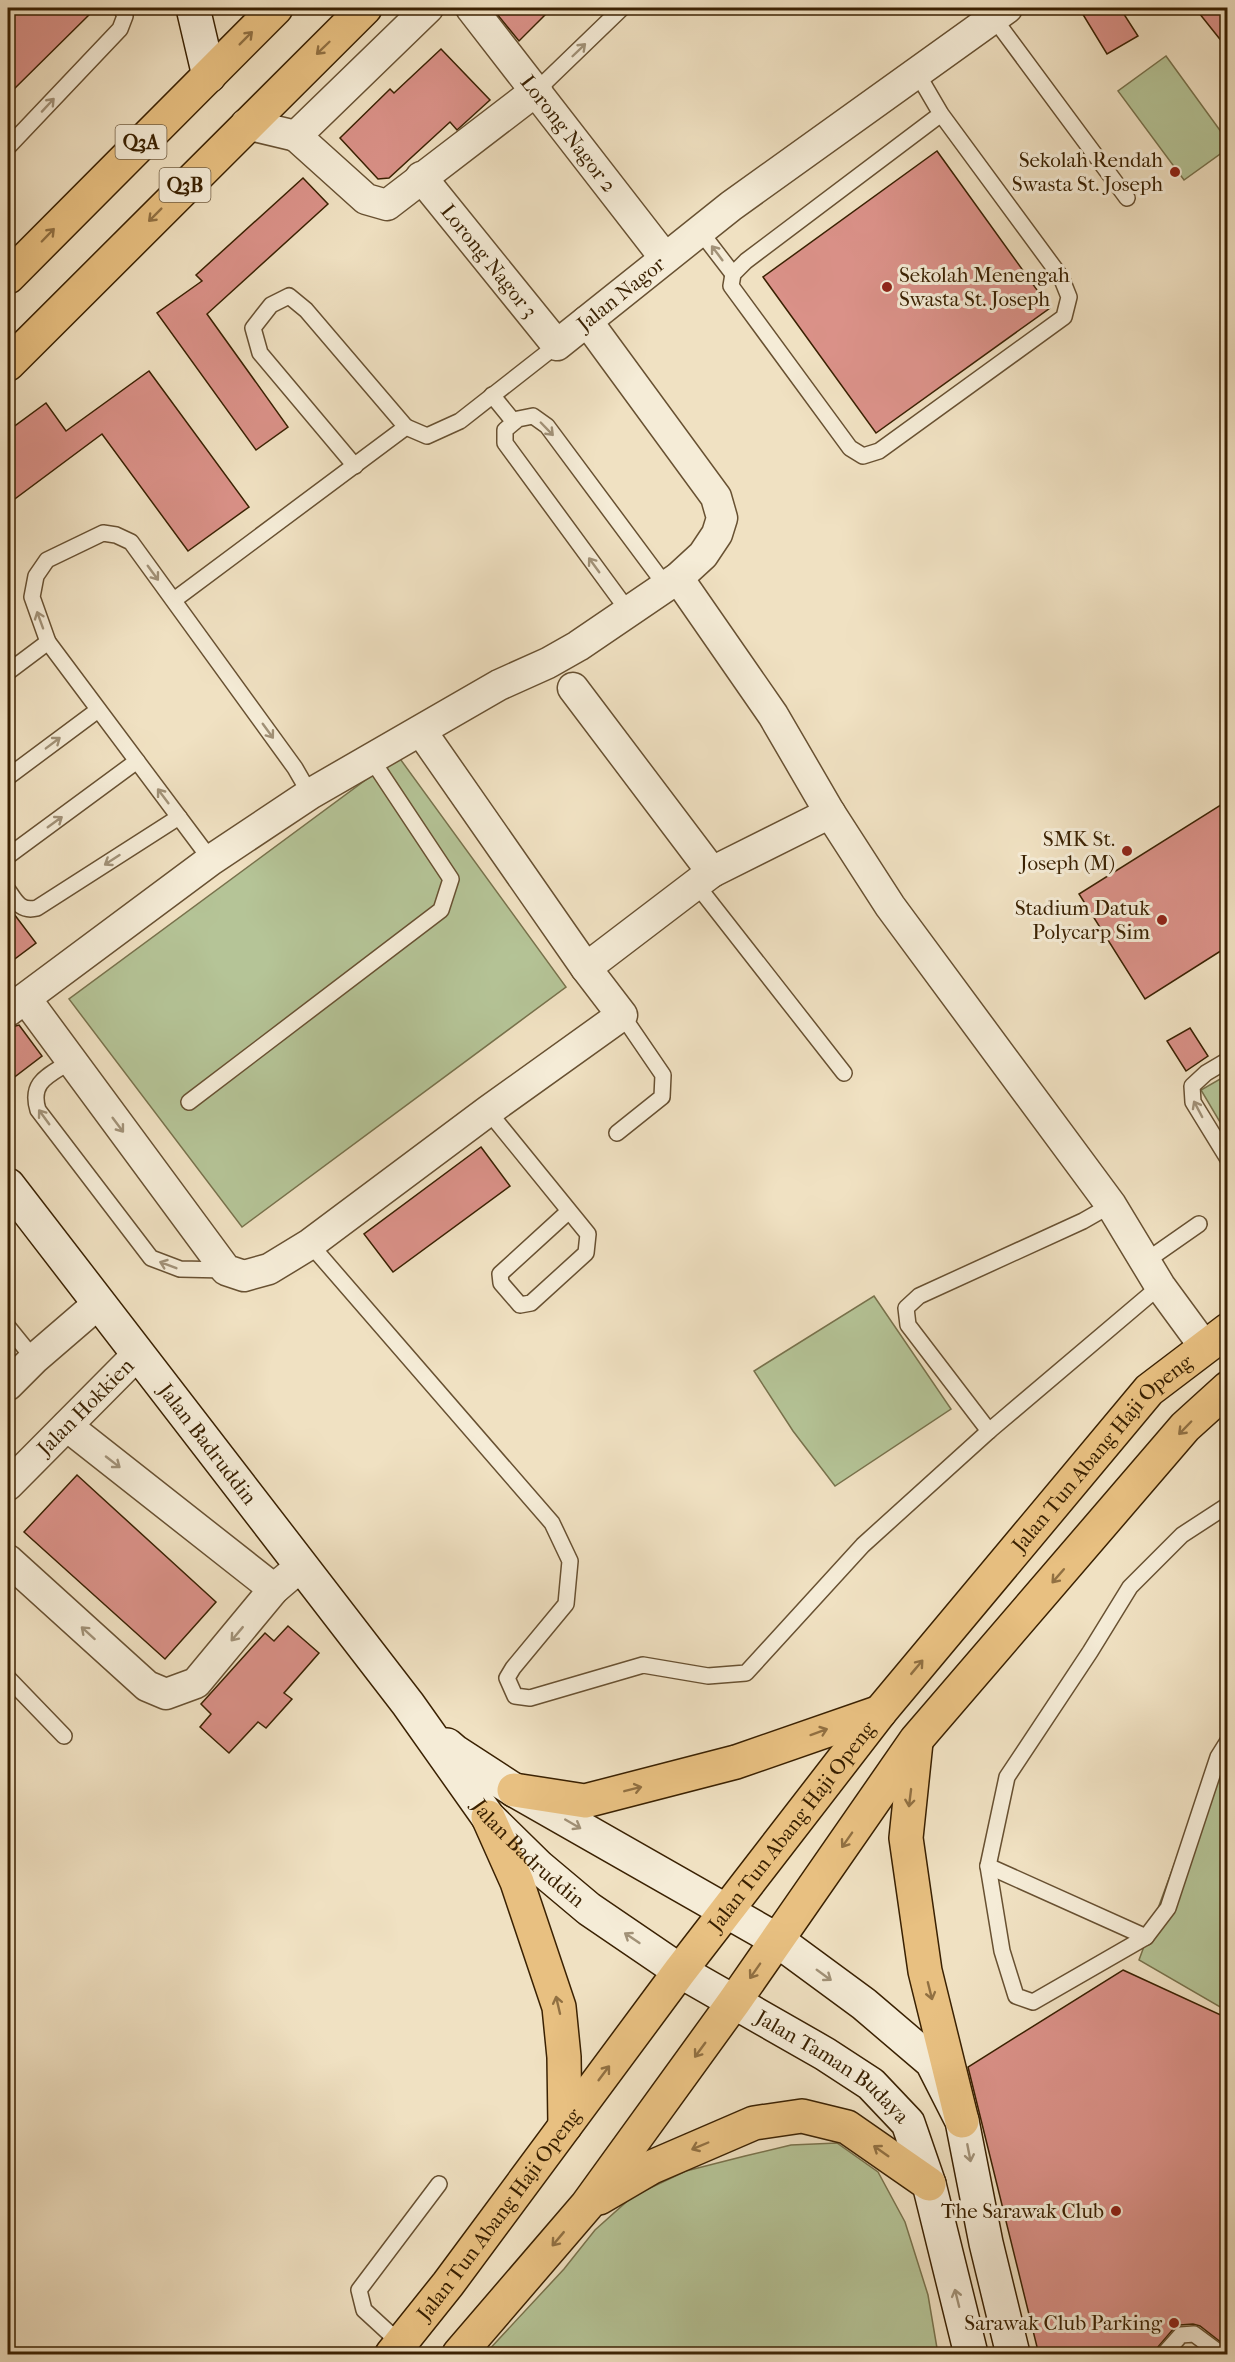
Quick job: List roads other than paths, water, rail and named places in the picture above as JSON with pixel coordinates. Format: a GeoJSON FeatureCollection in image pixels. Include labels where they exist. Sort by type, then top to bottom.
{"type":"FeatureCollection","features":[{"type":"Feature","properties":{"kind":"main road"},"geometry":{"type":"LineString","coordinates":[[193,8],[209,76]]}},
{"type":"Feature","properties":{"kind":"main road","name":"Q3A"},"geometry":{"type":"LineString","coordinates":[[8,277],[91,191],[276,8]]}},
{"type":"Feature","properties":{"kind":"main road","name":"Q3B"},"geometry":{"type":"LineString","coordinates":[[8,364],[246,124],[365,8]]}},
{"type":"Feature","properties":{"kind":"main road","name":"Jalan Badruddin"},"geometry":{"type":"LineString","coordinates":[[8,1185],[408,1704],[488,1817],[539,1867],[589,1909],[680,1971],[734,2002]]}},
{"type":"Feature","properties":{"kind":"main road","name":"Jalan Tun Abang Haji Openg"},"geometry":{"type":"LineString","coordinates":[[396,2349],[680,1971],[880,1712],[1149,1389],[1216,1338]]}},
{"type":"Feature","properties":{"kind":"main road","name":"Jalan Tun Abang Haji Openg"},"geometry":{"type":"LineString","coordinates":[[459,2355],[587,2205],[734,2002],[916,1740],[1185,1428],[1227,1388]]}},
{"type":"Feature","properties":{"kind":"main road","name":"Jalan Badruddin"},"geometry":{"type":"LineString","coordinates":[[408,1704],[454,1751],[514,1790],[777,1941]]}},
{"type":"Feature","properties":{"kind":"main road"},"geometry":{"type":"LineString","coordinates":[[514,1790],[585,1801],[736,1762],[880,1712]]}},
{"type":"Feature","properties":{"kind":"main road"},"geometry":{"type":"LineString","coordinates":[[916,1740],[906,1838],[925,1971],[962,2121],[986,2243],[1013,2355]]}},
{"type":"Feature","properties":{"kind":"main road"},"geometry":{"type":"LineString","coordinates":[[488,1817],[517,1882],[559,2007],[564,2056],[565,2126]]}},
{"type":"Feature","properties":{"kind":"main road"},"geometry":{"type":"LineString","coordinates":[[777,1941],[864,2004],[932,2062],[962,2121]]}},
{"type":"Feature","properties":{"kind":"main road","name":"Jalan Taman Budaya"},"geometry":{"type":"LineString","coordinates":[[734,2002],[825,2054],[871,2084],[908,2123],[929,2184],[971,2355]]}},
{"type":"Feature","properties":{"kind":"main road"},"geometry":{"type":"LineString","coordinates":[[587,2205],[652,2167],[754,2123],[802,2116],[847,2127],[929,2184]]}},
{"type":"Feature","properties":{"kind":"street"},"geometry":{"type":"LineString","coordinates":[[296,136],[428,8]]}},
{"type":"Feature","properties":{"kind":"street","name":"Lorong Nagor 2"},"geometry":{"type":"LineString","coordinates":[[471,8],[537,90],[665,258]]}},
{"type":"Feature","properties":{"kind":"street","name":"Jalan Nagor"},"geometry":{"type":"LineString","coordinates":[[557,345],[731,206],[1000,13]]}},
{"type":"Feature","properties":{"kind":"street"},"geometry":{"type":"LineString","coordinates":[[246,124],[296,136],[366,199],[387,205],[537,90]]}},
{"type":"Feature","properties":{"kind":"street","name":"Lorong Nagor 3"},"geometry":{"type":"LineString","coordinates":[[421,177],[557,345]]}},
{"type":"Feature","properties":{"kind":"street"},"geometry":{"type":"LineString","coordinates":[[420,731],[586,968],[622,1015],[310,1244],[269,1269],[244,1276],[226,1270],[71,1061],[17,1005],[211,860],[310,794],[499,685],[549,663],[578,646],[672,582],[703,555],[717,534],[722,518],[716,497],[587,321]]}},
{"type":"Feature","properties":{"kind":"street"},"geometry":{"type":"LineString","coordinates":[[672,582],[773,715],[830,813],[897,915],[1111,1205],[1153,1274],[1216,1338]]}},
{"type":"Feature","properties":{"kind":"street"},"geometry":{"type":"LineString","coordinates":[[573,688],[704,878]]}},
{"type":"Feature","properties":{"kind":"street"},"geometry":{"type":"LineString","coordinates":[[586,968],[704,878],[830,813]]}},
{"type":"Feature","properties":{"kind":"street"},"geometry":{"type":"LineString","coordinates":[[8,1385],[33,1359],[99,1303]]}},
{"type":"Feature","properties":{"kind":"street","name":"Jalan Hokkien"},"geometry":{"type":"LineString","coordinates":[[8,1485],[138,1354]]}},
{"type":"Feature","properties":{"kind":"street"},"geometry":{"type":"LineString","coordinates":[[67,1426],[274,1589]]}},
{"type":"Feature","properties":{"kind":"street"},"geometry":{"type":"LineString","coordinates":[[8,1560],[147,1686],[166,1694],[196,1683],[274,1589],[301,1566]]}},
{"type":"Feature","properties":{"kind":"lane"},"geometry":{"type":"LineString","coordinates":[[8,147],[120,29],[125,15],[121,8]]}},
{"type":"Feature","properties":{"kind":"lane"},"geometry":{"type":"LineString","coordinates":[[537,90],[622,8]]}},
{"type":"Feature","properties":{"kind":"lane"},"geometry":{"type":"LineString","coordinates":[[1000,13],[1127,198]]}},
{"type":"Feature","properties":{"kind":"lane"},"geometry":{"type":"LineString","coordinates":[[917,73],[941,114],[1061,277],[1069,297],[1064,316],[879,451],[863,456],[850,448],[731,286],[733,274],[746,261],[941,114]]}},
{"type":"Feature","properties":{"kind":"lane"},"geometry":{"type":"LineString","coordinates":[[700,231],[733,274]]}},
{"type":"Feature","properties":{"kind":"lane"},"geometry":{"type":"LineString","coordinates":[[174,600],[355,466],[406,427],[306,310],[290,296],[271,305],[253,328],[260,353],[355,466]]}},
{"type":"Feature","properties":{"kind":"lane","name":"Jalan Nagor"},"geometry":{"type":"LineString","coordinates":[[406,427],[427,436],[459,420],[557,345]]}},
{"type":"Feature","properties":{"kind":"lane"},"geometry":{"type":"LineString","coordinates":[[492,395],[514,423]]}},
{"type":"Feature","properties":{"kind":"lane"},"geometry":{"type":"LineString","coordinates":[[629,612],[505,442],[505,430],[518,419],[532,416],[547,426],[672,582]]}},
{"type":"Feature","properties":{"kind":"lane"},"geometry":{"type":"LineString","coordinates":[[211,860],[48,642],[32,597],[36,576],[47,560],[103,533],[116,535],[131,542],[295,768],[310,794]]}},
{"type":"Feature","properties":{"kind":"lane"},"geometry":{"type":"LineString","coordinates":[[8,672],[48,642]]}},
{"type":"Feature","properties":{"kind":"lane"},"geometry":{"type":"LineString","coordinates":[[8,777],[98,710]]}},
{"type":"Feature","properties":{"kind":"lane"},"geometry":{"type":"LineString","coordinates":[[189,1102],[441,910],[451,879],[372,760]]}},
{"type":"Feature","properties":{"kind":"lane"},"geometry":{"type":"LineString","coordinates":[[8,856],[137,761]]}},
{"type":"Feature","properties":{"kind":"lane"},"geometry":{"type":"LineString","coordinates":[[8,890],[19,907],[28,910],[37,908],[179,817]]}},
{"type":"Feature","properties":{"kind":"lane"},"geometry":{"type":"LineString","coordinates":[[704,878],[844,1073]]}},
{"type":"Feature","properties":{"kind":"lane"},"geometry":{"type":"LineString","coordinates":[[617,1133],[662,1097],[663,1075],[622,1015]]}},
{"type":"Feature","properties":{"kind":"lane"},"geometry":{"type":"LineString","coordinates":[[1227,1060],[1206,1073],[1192,1086],[1193,1102],[1227,1159]]}},
{"type":"Feature","properties":{"kind":"lane"},"geometry":{"type":"LineString","coordinates":[[71,1061],[40,1081],[34,1097],[38,1110],[151,1258],[180,1269],[226,1270]]}},
{"type":"Feature","properties":{"kind":"lane"},"geometry":{"type":"LineString","coordinates":[[488,1112],[588,1234],[586,1253],[531,1303],[520,1305],[501,1284],[500,1274],[569,1212]]}},
{"type":"Feature","properties":{"kind":"lane"},"geometry":{"type":"LineString","coordinates":[[989,1431],[908,1325],[906,1308],[919,1296],[1083,1221],[1111,1205]]}},
{"type":"Feature","properties":{"kind":"lane"},"geometry":{"type":"LineString","coordinates":[[310,1244],[552,1523],[570,1561],[566,1604],[507,1678],[514,1696],[530,1698],[643,1665],[708,1676],[746,1673],[862,1545],[989,1431],[1153,1274],[1199,1224]]}},
{"type":"Feature","properties":{"kind":"lane"},"geometry":{"type":"LineString","coordinates":[[8,1326],[33,1359]]}},
{"type":"Feature","properties":{"kind":"lane"},"geometry":{"type":"LineString","coordinates":[[1227,1505],[1182,1535],[1130,1587],[1007,1777],[988,1866],[1002,1952],[1016,1996],[1033,2002],[1146,1937],[1168,1908],[1218,1757],[1227,1741]]}},
{"type":"Feature","properties":{"kind":"lane"},"geometry":{"type":"LineString","coordinates":[[8,1678],[64,1736]]}},
{"type":"Feature","properties":{"kind":"lane"},"geometry":{"type":"LineString","coordinates":[[988,1866],[1146,1937]]}},
{"type":"Feature","properties":{"kind":"lane"},"geometry":{"type":"LineString","coordinates":[[396,2349],[364,2310],[359,2290],[438,2184]]}},
{"type":"Feature","properties":{"kind":"lane"},"geometry":{"type":"LineString","coordinates":[[1164,2355],[1181,2335],[1194,2334],[1221,2355]]}},
{"type":"Feature","properties":{"kind":"place","name":"Sekolah Rendah Swasta St. Joseph"},"geometry":{"type":"Point","coordinates":[1175,172]}},
{"type":"Feature","properties":{"kind":"place","name":"Sekolah Menengah Swasta St. Joseph"},"geometry":{"type":"Point","coordinates":[887,287]}},
{"type":"Feature","properties":{"kind":"place","name":"SMK St. Joseph (M)"},"geometry":{"type":"Point","coordinates":[1127,851]}},
{"type":"Feature","properties":{"kind":"place","name":"Stadium Datuk Polycarp Sim"},"geometry":{"type":"Point","coordinates":[1162,920]}},
{"type":"Feature","properties":{"kind":"place","name":"The Sarawak Club"},"geometry":{"type":"Point","coordinates":[1116,2211]}},
{"type":"Feature","properties":{"kind":"place","name":"Sarawak Club Parking"},"geometry":{"type":"Point","coordinates":[1174,2323]}}]}
